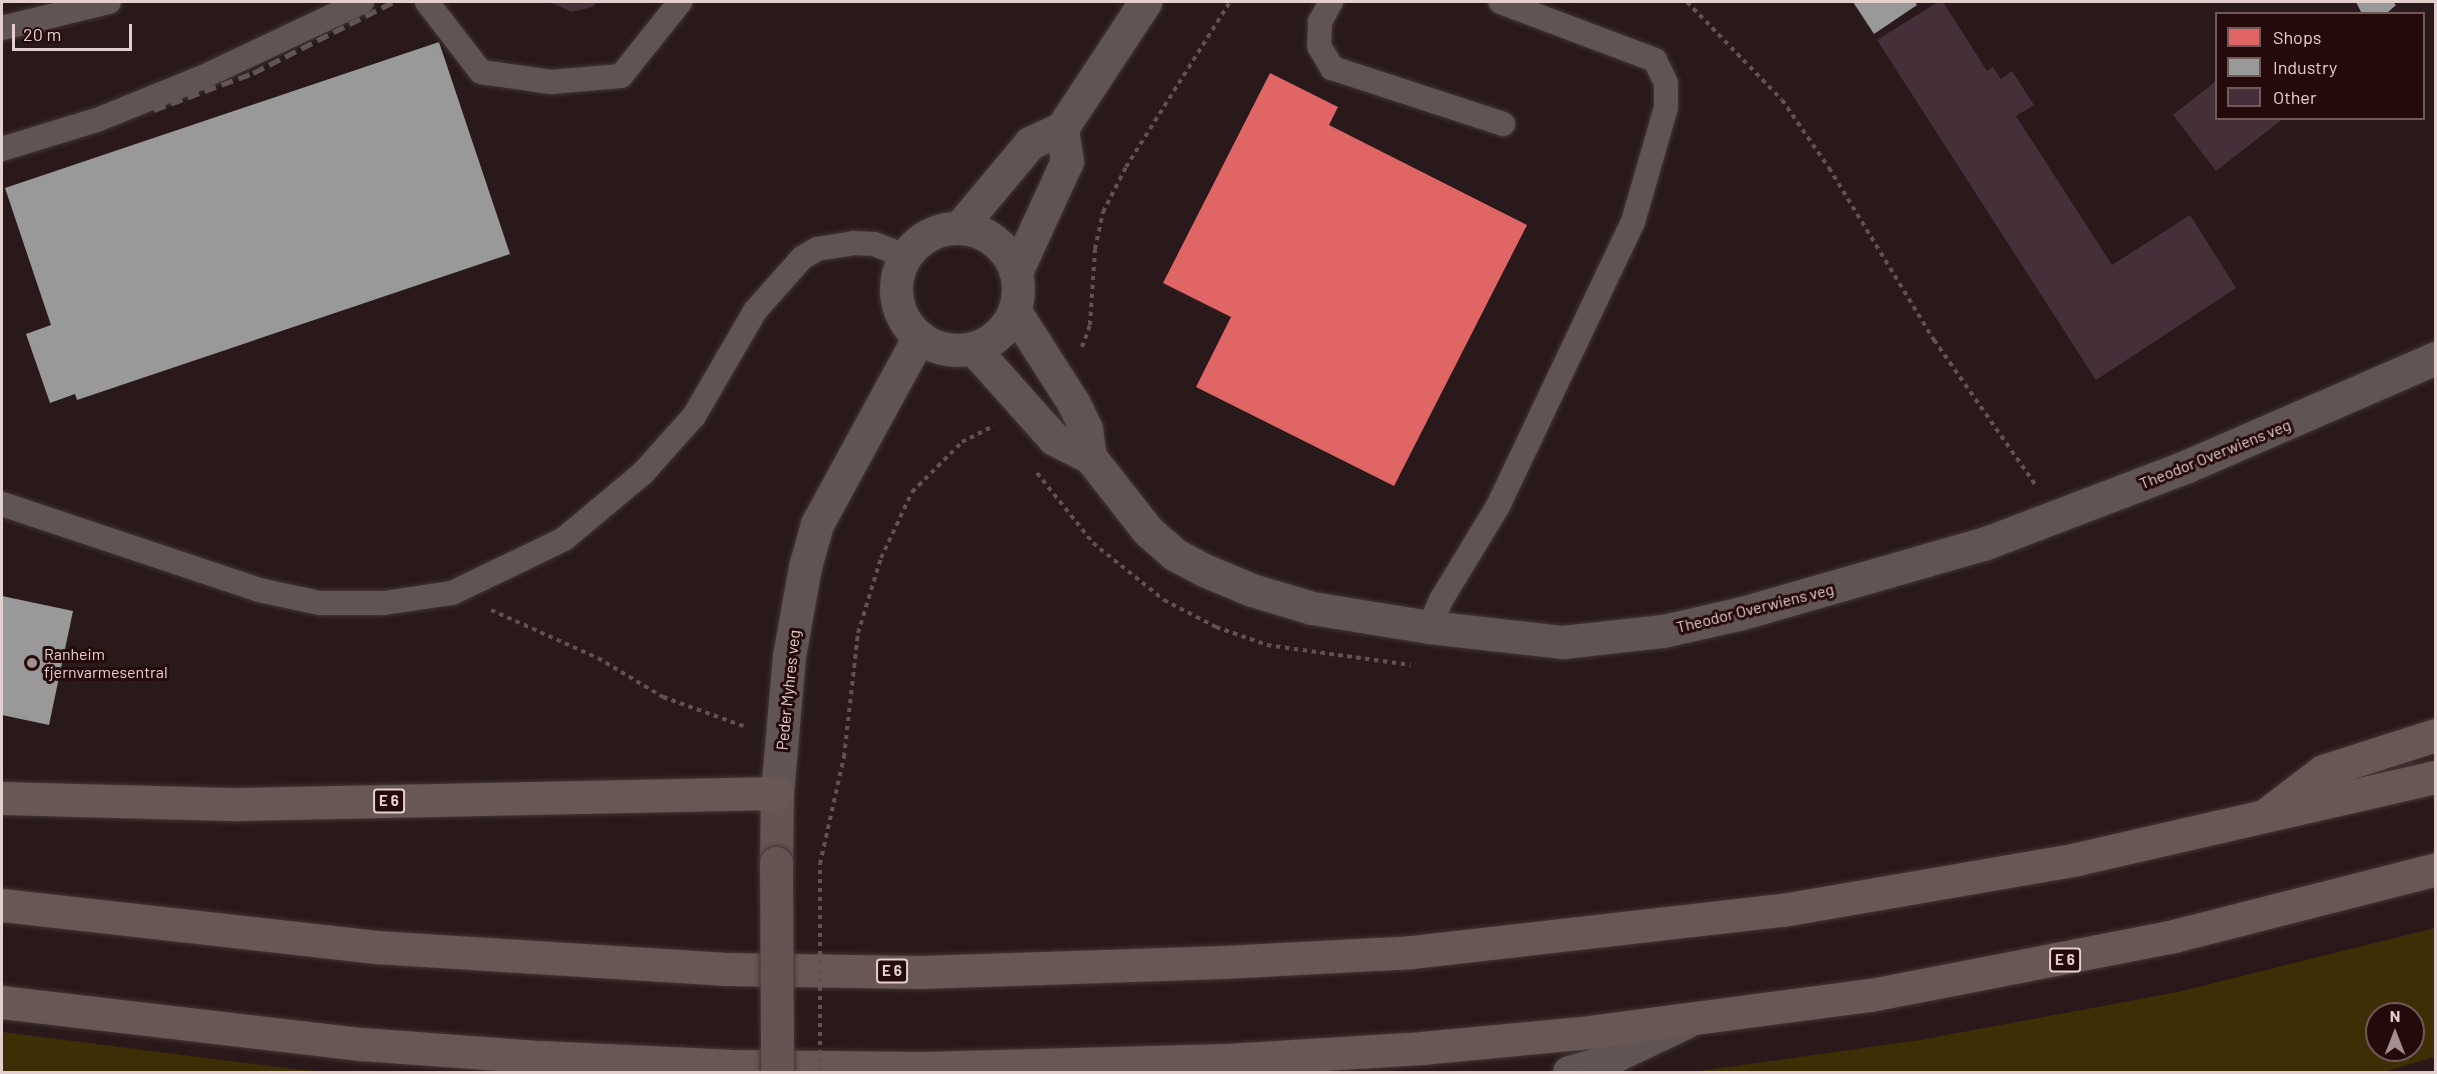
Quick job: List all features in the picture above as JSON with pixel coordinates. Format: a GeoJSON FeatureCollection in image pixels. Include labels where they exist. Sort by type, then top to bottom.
{"type":"FeatureCollection","features":[{"type":"Feature","properties":{"kind":"highway","name":"E 6"},"geometry":{"type":"LineString","coordinates":[[2258,820],[2323,771],[2436,735]]}},
{"type":"Feature","properties":{"kind":"highway","name":"E 6"},"geometry":{"type":"LineString","coordinates":[[2,905],[353,945],[726,969],[921,972],[1071,968],[1412,952],[1676,924],[1938,885],[2258,820],[2436,777]]}},
{"type":"Feature","properties":{"kind":"highway","name":"E 6"},"geometry":{"type":"LineString","coordinates":[[2,798],[239,804],[777,794]]}},
{"type":"Feature","properties":{"kind":"highway","name":"E 6"},"geometry":{"type":"LineString","coordinates":[[2,1002],[362,1044],[729,1066],[1040,1067],[1227,1060],[1422,1048],[1688,1021],[1871,995],[2078,957],[2436,869]]}},
{"type":"Feature","properties":{"kind":"main road","name":"Peder Myhres veg"},"geometry":{"type":"LineString","coordinates":[[777,794],[777,1072]]}},
{"type":"Feature","properties":{"kind":"street"},"geometry":{"type":"LineString","coordinates":[[959,228],[1030,143],[1062,128],[1145,2]]}},
{"type":"Feature","properties":{"kind":"street"},"geometry":{"type":"LineString","coordinates":[[1016,272],[1067,161],[1062,128]]}},
{"type":"Feature","properties":{"kind":"street"},"geometry":{"type":"LineString","coordinates":[[959,228],[978,231],[995,241],[1008,255],[1016,272],[1018,291],[1014,310],[1005,327],[973,348],[954,350],[919,337],[906,323],[898,305],[896,286],[905,256],[923,238],[940,230],[959,228]]}},
{"type":"Feature","properties":{"kind":"street"},"geometry":{"type":"LineString","coordinates":[[1014,310],[1061,383],[1086,429],[1089,457]]}},
{"type":"Feature","properties":{"kind":"street","name":"Peder Myhres veg"},"geometry":{"type":"LineString","coordinates":[[777,794],[789,656],[804,567],[817,524],[919,337]]}},
{"type":"Feature","properties":{"kind":"street","name":"Theodor Overwiens veg"},"geometry":{"type":"LineString","coordinates":[[973,348],[1054,439],[1089,457],[1148,531],[1174,554],[1204,570],[1252,590],[1312,608],[1429,627],[1563,642],[1663,631],[1742,613],[1986,543],[2185,467],[2436,358]]}},
{"type":"Feature","properties":{"kind":"street"},"geometry":{"type":"LineString","coordinates":[[1569,1072],[1597,1065],[1688,1021]]}},
{"type":"Feature","properties":{"kind":"lane"},"geometry":{"type":"LineString","coordinates":[[2,28],[109,2]]}},
{"type":"Feature","properties":{"kind":"lane"},"geometry":{"type":"LineString","coordinates":[[2,149],[97,120],[203,77],[362,2]]}},
{"type":"Feature","properties":{"kind":"lane"},"geometry":{"type":"LineString","coordinates":[[427,2],[481,72],[551,82],[621,76],[680,2]]}},
{"type":"Feature","properties":{"kind":"lane"},"geometry":{"type":"LineString","coordinates":[[1331,2],[1320,22],[1319,46],[1332,68],[1503,124]]}},
{"type":"Feature","properties":{"kind":"lane"},"geometry":{"type":"LineString","coordinates":[[1429,627],[1441,600],[1498,506],[1633,222],[1666,108],[1666,83],[1655,60],[1501,2]]}},
{"type":"Feature","properties":{"kind":"lane"},"geometry":{"type":"LineString","coordinates":[[2,504],[259,590],[320,603],[384,603],[452,593],[564,539],[643,473],[694,416],[755,311],[802,258],[817,249],[853,243],[873,244],[905,256]]}},
{"type":"Feature","properties":{"kind":"path"},"geometry":{"type":"LineString","coordinates":[[1061,383],[1078,356],[1089,326],[1095,249],[1103,212],[1126,167],[1230,2]]}},
{"type":"Feature","properties":{"kind":"path"},"geometry":{"type":"LineString","coordinates":[[1687,2],[1782,100],[1829,168],[1934,340],[2042,495]]}},
{"type":"Feature","properties":{"kind":"path"},"geometry":{"type":"LineString","coordinates":[[820,1072],[820,864],[844,756],[858,633],[896,525],[912,492],[942,459],[962,442],[1028,408]]}},
{"type":"Feature","properties":{"kind":"path"},"geometry":{"type":"LineString","coordinates":[[1030,463],[1049,492],[1093,543],[1164,600],[1216,627],[1267,645],[1423,666]]}},
{"type":"Feature","properties":{"kind":"path"},"geometry":{"type":"LineString","coordinates":[[452,593],[598,658],[663,697],[748,728]]}},
{"type":"Feature","properties":{"kind":"shaded area"},"geometry":{"type":"Polygon","coordinates":[[[2435,928],[2435,1057],[2425,1060],[2425,1002],[2365,1002],[2365,1062],[2418,1062],[2383,1072],[1692,1072],[1920,1040],[2178,992],[2435,928]]]}},
{"type":"Feature","properties":{"kind":"shaded area"},"geometry":{"type":"Polygon","coordinates":[[[2,1032],[293,1069],[327,1072],[2,1072],[2,1032]]]}},
{"type":"Feature","properties":{"kind":"building: Shops"},"geometry":{"type":"Polygon","coordinates":[[[1270,73],[1338,107],[1329,125],[1527,225],[1394,486],[1196,387],[1231,317],[1163,283],[1270,73]]]}},
{"type":"Feature","properties":{"kind":"building: Industry"},"geometry":{"type":"Polygon","coordinates":[[[1853,2],[1915,2],[1917,5],[1874,34],[1853,2]]]}},
{"type":"Feature","properties":{"kind":"building: Industry"},"geometry":{"type":"Polygon","coordinates":[[[2356,2],[2393,2],[2396,5],[2388,12],[2361,12],[2356,2]]]}},
{"type":"Feature","properties":{"kind":"building: Industry"},"geometry":{"type":"Polygon","coordinates":[[[439,42],[510,254],[77,400],[75,394],[50,403],[26,334],[51,325],[5,188],[439,42]]]}},
{"type":"Feature","properties":{"kind":"building: Industry","name":"Ranheim fjernvarmesentral"},"geometry":{"type":"Polygon","coordinates":[[[2,596],[73,611],[49,725],[2,715],[2,596]]]}},
{"type":"Feature","properties":{"kind":"building: Other"},"geometry":{"type":"Polygon","coordinates":[[[549,2],[597,2],[592,7],[572,12],[549,2]]]}},
{"type":"Feature","properties":{"kind":"building: Other"},"geometry":{"type":"Polygon","coordinates":[[[1938,2],[1943,2],[1987,71],[1993,67],[2001,79],[2012,71],[2034,105],[2016,116],[2112,265],[2190,215],[2236,288],[2096,380],[1877,40],[1938,2]]]}},
{"type":"Feature","properties":{"kind":"building: Other"},"geometry":{"type":"Polygon","coordinates":[[[2215,82],[2215,120],[2281,120],[2216,171],[2173,115],[2215,82]]]}},
{"type":"Feature","properties":{"kind":"railway"},"geometry":{"type":"LineString","coordinates":[[154,110],[253,73],[393,2]]}},
{"type":"Feature","properties":{"kind":"place","name":"Ranheim fjernvarmesentral"},"geometry":{"type":"Point","coordinates":[32,663]}}]}
